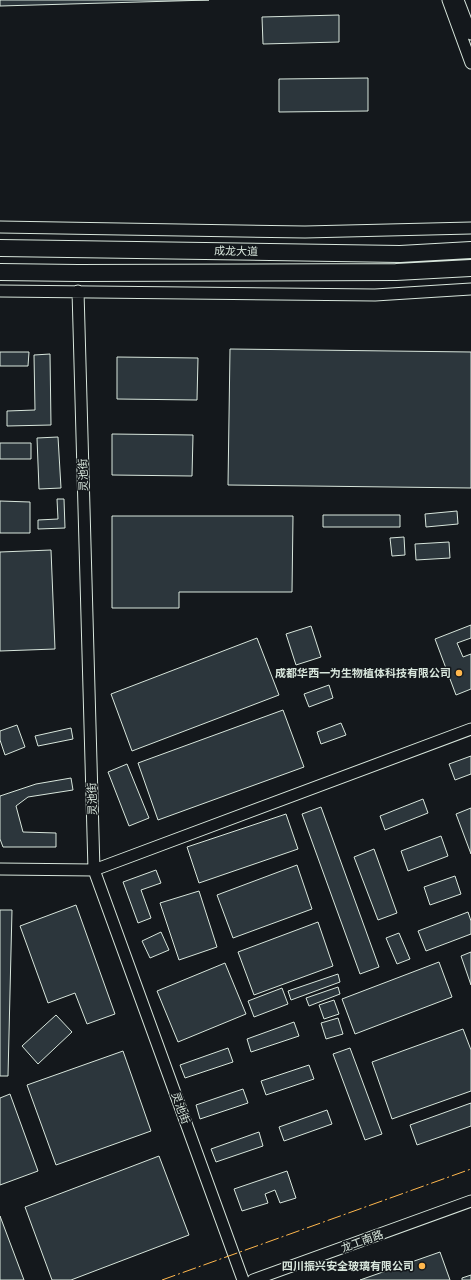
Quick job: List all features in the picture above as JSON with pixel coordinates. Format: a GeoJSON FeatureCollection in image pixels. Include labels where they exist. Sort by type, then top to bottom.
{"type":"FeatureCollection","features":[{"type":"Feature","properties":{"kind":"highway","name":"成龙大道"},"geometry":{"type":"LineString","coordinates":[[0,248],[400,254],[471,250]]}},
{"type":"Feature","properties":{"kind":"highway","name":"成龙大道"},"geometry":{"type":"LineString","coordinates":[[0,272],[396,272],[471,268]]}},
{"type":"Feature","properties":{"kind":"street"},"geometry":{"type":"LineString","coordinates":[[448,0],[471,63]]}},
{"type":"Feature","properties":{"kind":"street"},"geometry":{"type":"LineString","coordinates":[[458,0],[471,34]]}},
{"type":"Feature","properties":{"kind":"street"},"geometry":{"type":"LineString","coordinates":[[0,227],[305,232],[471,228]]}},
{"type":"Feature","properties":{"kind":"street"},"geometry":{"type":"LineString","coordinates":[[0,291],[375,295],[471,289]]}},
{"type":"Feature","properties":{"kind":"street","name":"灵池街"},"geometry":{"type":"LineString","coordinates":[[78,292],[94,870],[243,1280]]}},
{"type":"Feature","properties":{"kind":"street"},"geometry":{"type":"LineString","coordinates":[[0,869],[94,870],[471,729]]}},
{"type":"Feature","properties":{"kind":"street","name":"龙工南路"},"geometry":{"type":"LineString","coordinates":[[253,1280],[471,1202]]}},
{"type":"Feature","properties":{"kind":"building"},"geometry":{"type":"Polygon","coordinates":[[[0,0],[209,0],[0,6],[0,0]]]}},
{"type":"Feature","properties":{"kind":"building"},"geometry":{"type":"Polygon","coordinates":[[[339,15],[339,42],[263,44],[262,17],[339,15]]]}},
{"type":"Feature","properties":{"kind":"building"},"geometry":{"type":"Polygon","coordinates":[[[368,78],[368,111],[279,112],[279,79],[368,78]]]}},
{"type":"Feature","properties":{"kind":"building"},"geometry":{"type":"Polygon","coordinates":[[[230,349],[471,352],[471,488],[228,485],[230,349]]]}},
{"type":"Feature","properties":{"kind":"building"},"geometry":{"type":"Polygon","coordinates":[[[0,352],[29,352],[28,366],[0,366],[0,352]]]}},
{"type":"Feature","properties":{"kind":"building"},"geometry":{"type":"Polygon","coordinates":[[[50,354],[51,425],[7,426],[7,411],[35,410],[34,355],[50,354]]]}},
{"type":"Feature","properties":{"kind":"building"},"geometry":{"type":"Polygon","coordinates":[[[117,357],[198,358],[197,400],[117,399],[117,357]]]}},
{"type":"Feature","properties":{"kind":"building"},"geometry":{"type":"Polygon","coordinates":[[[112,434],[193,435],[192,476],[112,475],[112,434]]]}},
{"type":"Feature","properties":{"kind":"building"},"geometry":{"type":"Polygon","coordinates":[[[58,437],[61,488],[39,489],[37,438],[58,437]]]}},
{"type":"Feature","properties":{"kind":"building"},"geometry":{"type":"Polygon","coordinates":[[[0,443],[31,443],[31,459],[0,459],[0,443]]]}},
{"type":"Feature","properties":{"kind":"building"},"geometry":{"type":"Polygon","coordinates":[[[57,499],[64,499],[65,528],[38,529],[38,520],[58,519],[57,499]]]}},
{"type":"Feature","properties":{"kind":"building"},"geometry":{"type":"Polygon","coordinates":[[[0,501],[30,502],[30,533],[0,533],[0,501]]]}},
{"type":"Feature","properties":{"kind":"building"},"geometry":{"type":"Polygon","coordinates":[[[457,511],[458,524],[426,527],[425,514],[457,511]]]}},
{"type":"Feature","properties":{"kind":"building"},"geometry":{"type":"Polygon","coordinates":[[[323,515],[400,515],[400,527],[323,527],[323,515]]]}},
{"type":"Feature","properties":{"kind":"building"},"geometry":{"type":"Polygon","coordinates":[[[112,516],[293,516],[292,592],[179,592],[179,608],[112,608],[112,516]]]}},
{"type":"Feature","properties":{"kind":"building"},"geometry":{"type":"Polygon","coordinates":[[[404,537],[405,555],[392,556],[390,538],[404,537]]]}},
{"type":"Feature","properties":{"kind":"building"},"geometry":{"type":"Polygon","coordinates":[[[449,542],[450,558],[416,560],[415,544],[449,542]]]}},
{"type":"Feature","properties":{"kind":"building"},"geometry":{"type":"Polygon","coordinates":[[[51,550],[55,649],[0,651],[0,552],[51,550]]]}},
{"type":"Feature","properties":{"kind":"building","name":"成都华西一为生物植体科技有限公司"},"geometry":{"type":"Polygon","coordinates":[[[471,625],[471,638],[457,643],[463,657],[471,654],[471,689],[456,695],[435,639],[471,625]]]}},
{"type":"Feature","properties":{"kind":"building"},"geometry":{"type":"Polygon","coordinates":[[[311,626],[321,657],[296,665],[286,634],[311,626]]]}},
{"type":"Feature","properties":{"kind":"building"},"geometry":{"type":"Polygon","coordinates":[[[257,638],[279,695],[132,751],[111,694],[257,638]]]}},
{"type":"Feature","properties":{"kind":"building"},"geometry":{"type":"Polygon","coordinates":[[[329,685],[333,698],[309,707],[304,694],[329,685]]]}},
{"type":"Feature","properties":{"kind":"building"},"geometry":{"type":"Polygon","coordinates":[[[283,710],[304,767],[158,820],[138,763],[283,710]]]}},
{"type":"Feature","properties":{"kind":"building"},"geometry":{"type":"Polygon","coordinates":[[[341,723],[346,735],[321,744],[317,732],[341,723]]]}},
{"type":"Feature","properties":{"kind":"building"},"geometry":{"type":"Polygon","coordinates":[[[17,725],[25,747],[5,755],[0,740],[0,731],[17,725]]]}},
{"type":"Feature","properties":{"kind":"building"},"geometry":{"type":"Polygon","coordinates":[[[71,728],[73,739],[38,746],[35,736],[71,728]]]}},
{"type":"Feature","properties":{"kind":"building"},"geometry":{"type":"Polygon","coordinates":[[[471,756],[471,774],[455,780],[449,764],[471,756]]]}},
{"type":"Feature","properties":{"kind":"building"},"geometry":{"type":"Polygon","coordinates":[[[127,764],[149,818],[129,826],[108,772],[127,764]]]}},
{"type":"Feature","properties":{"kind":"building"},"geometry":{"type":"Polygon","coordinates":[[[71,778],[73,790],[28,797],[16,806],[23,832],[56,833],[56,847],[3,847],[0,839],[0,796],[36,784],[71,778]]]}},
{"type":"Feature","properties":{"kind":"building"},"geometry":{"type":"Polygon","coordinates":[[[423,799],[428,813],[385,830],[380,816],[423,799]]]}},
{"type":"Feature","properties":{"kind":"building"},"geometry":{"type":"Polygon","coordinates":[[[321,807],[379,967],[360,974],[302,814],[321,807]]]}},
{"type":"Feature","properties":{"kind":"building"},"geometry":{"type":"Polygon","coordinates":[[[471,808],[471,854],[456,814],[471,808]]]}},
{"type":"Feature","properties":{"kind":"building"},"geometry":{"type":"Polygon","coordinates":[[[286,814],[298,849],[199,883],[187,847],[286,814]]]}},
{"type":"Feature","properties":{"kind":"building"},"geometry":{"type":"Polygon","coordinates":[[[441,836],[448,856],[408,871],[401,851],[441,836]]]}},
{"type":"Feature","properties":{"kind":"building"},"geometry":{"type":"Polygon","coordinates":[[[374,849],[397,913],[378,920],[354,857],[374,849]]]}},
{"type":"Feature","properties":{"kind":"building"},"geometry":{"type":"Polygon","coordinates":[[[297,865],[312,909],[233,938],[217,895],[297,865]]]}},
{"type":"Feature","properties":{"kind":"building"},"geometry":{"type":"Polygon","coordinates":[[[156,870],[161,883],[141,890],[151,918],[138,923],[123,882],[156,870]]]}},
{"type":"Feature","properties":{"kind":"building"},"geometry":{"type":"Polygon","coordinates":[[[455,876],[461,894],[430,905],[424,887],[455,876]]]}},
{"type":"Feature","properties":{"kind":"building"},"geometry":{"type":"Polygon","coordinates":[[[199,891],[217,947],[179,960],[160,903],[199,891]]]}},
{"type":"Feature","properties":{"kind":"building"},"geometry":{"type":"Polygon","coordinates":[[[76,905],[115,1014],[87,1024],[75,993],[48,1003],[20,926],[76,905]]]}},
{"type":"Feature","properties":{"kind":"building"},"geometry":{"type":"Polygon","coordinates":[[[0,910],[12,910],[8,1076],[0,1076],[0,910]]]}},
{"type":"Feature","properties":{"kind":"building"},"geometry":{"type":"Polygon","coordinates":[[[468,912],[471,921],[471,934],[426,951],[418,931],[468,912]]]}},
{"type":"Feature","properties":{"kind":"building"},"geometry":{"type":"Polygon","coordinates":[[[318,922],[333,966],[254,995],[238,952],[318,922]]]}},
{"type":"Feature","properties":{"kind":"building"},"geometry":{"type":"Polygon","coordinates":[[[161,932],[169,950],[150,958],[142,941],[161,932]]]}},
{"type":"Feature","properties":{"kind":"building"},"geometry":{"type":"Polygon","coordinates":[[[399,933],[410,959],[397,964],[386,938],[399,933]]]}},
{"type":"Feature","properties":{"kind":"building"},"geometry":{"type":"Polygon","coordinates":[[[471,952],[471,985],[461,956],[471,952]]]}},
{"type":"Feature","properties":{"kind":"building"},"geometry":{"type":"Polygon","coordinates":[[[439,962],[452,997],[355,1034],[342,999],[439,962]]]}},
{"type":"Feature","properties":{"kind":"building"},"geometry":{"type":"Polygon","coordinates":[[[225,963],[246,1014],[178,1042],[157,991],[225,963]]]}},
{"type":"Feature","properties":{"kind":"building"},"geometry":{"type":"Polygon","coordinates":[[[338,974],[340,982],[291,1000],[288,991],[338,974]]]}},
{"type":"Feature","properties":{"kind":"building"},"geometry":{"type":"Polygon","coordinates":[[[338,987],[340,994],[309,1006],[306,998],[338,987]]]}},
{"type":"Feature","properties":{"kind":"building"},"geometry":{"type":"Polygon","coordinates":[[[282,988],[288,1004],[254,1017],[248,1001],[282,988]]]}},
{"type":"Feature","properties":{"kind":"building"},"geometry":{"type":"Polygon","coordinates":[[[334,1000],[339,1014],[324,1019],[319,1005],[334,1000]]]}},
{"type":"Feature","properties":{"kind":"building"},"geometry":{"type":"Polygon","coordinates":[[[56,1015],[72,1032],[38,1064],[22,1046],[56,1015]]]}},
{"type":"Feature","properties":{"kind":"building"},"geometry":{"type":"Polygon","coordinates":[[[338,1018],[343,1034],[326,1039],[321,1023],[338,1018]]]}},
{"type":"Feature","properties":{"kind":"building"},"geometry":{"type":"Polygon","coordinates":[[[294,1022],[299,1036],[251,1052],[247,1039],[294,1022]]]}},
{"type":"Feature","properties":{"kind":"building"},"geometry":{"type":"Polygon","coordinates":[[[463,1029],[471,1050],[471,1091],[392,1119],[372,1062],[463,1029]]]}},
{"type":"Feature","properties":{"kind":"building"},"geometry":{"type":"Polygon","coordinates":[[[228,1048],[233,1062],[185,1078],[180,1065],[228,1048]]]}},
{"type":"Feature","properties":{"kind":"building"},"geometry":{"type":"Polygon","coordinates":[[[350,1048],[382,1134],[365,1140],[333,1054],[350,1048]]]}},
{"type":"Feature","properties":{"kind":"building"},"geometry":{"type":"Polygon","coordinates":[[[123,1051],[151,1131],[56,1165],[27,1085],[123,1051]]]}},
{"type":"Feature","properties":{"kind":"building"},"geometry":{"type":"Polygon","coordinates":[[[309,1065],[314,1079],[266,1095],[261,1081],[309,1065]]]}},
{"type":"Feature","properties":{"kind":"building"},"geometry":{"type":"Polygon","coordinates":[[[243,1089],[248,1103],[200,1119],[196,1105],[243,1089]]]}},
{"type":"Feature","properties":{"kind":"building"},"geometry":{"type":"Polygon","coordinates":[[[10,1094],[38,1171],[0,1185],[0,1098],[10,1094]]]}},
{"type":"Feature","properties":{"kind":"building"},"geometry":{"type":"Polygon","coordinates":[[[471,1103],[471,1126],[417,1145],[410,1125],[471,1103]]]}},
{"type":"Feature","properties":{"kind":"building"},"geometry":{"type":"Polygon","coordinates":[[[327,1110],[332,1124],[284,1141],[279,1127],[327,1110]]]}},
{"type":"Feature","properties":{"kind":"building"},"geometry":{"type":"Polygon","coordinates":[[[259,1132],[263,1146],[216,1162],[211,1149],[259,1132]]]}},
{"type":"Feature","properties":{"kind":"building"},"geometry":{"type":"Polygon","coordinates":[[[159,1156],[189,1235],[71,1280],[52,1280],[25,1207],[159,1156]]]}},
{"type":"Feature","properties":{"kind":"building"},"geometry":{"type":"Polygon","coordinates":[[[287,1171],[296,1198],[280,1203],[275,1190],[265,1194],[268,1203],[242,1211],[234,1189],[287,1171]]]}},
{"type":"Feature","properties":{"kind":"building"},"geometry":{"type":"Polygon","coordinates":[[[0,1216],[24,1280],[0,1280],[0,1216]]]}},
{"type":"Feature","properties":{"kind":"building","name":"四川振兴安全玻璃有限公司"},"geometry":{"type":"Polygon","coordinates":[[[440,1252],[450,1280],[360,1280],[440,1252]]]}},
{"type":"Feature","properties":{"kind":"building"},"geometry":{"type":"Polygon","coordinates":[[[471,1275],[471,1280],[462,1280],[462,1278],[471,1275]]]}},
{"type":"Feature","properties":{"kind":"power"},"geometry":{"type":"LineString","coordinates":[[162,1280],[471,1169]]}},
{"type":"Feature","properties":{"kind":"place","name":"成都华西一为生物植体科技有限公司"},"geometry":{"type":"Point","coordinates":[459,673]}},
{"type":"Feature","properties":{"kind":"place","name":"四川振兴安全玻璃有限公司"},"geometry":{"type":"Point","coordinates":[422,1266]}}]}
